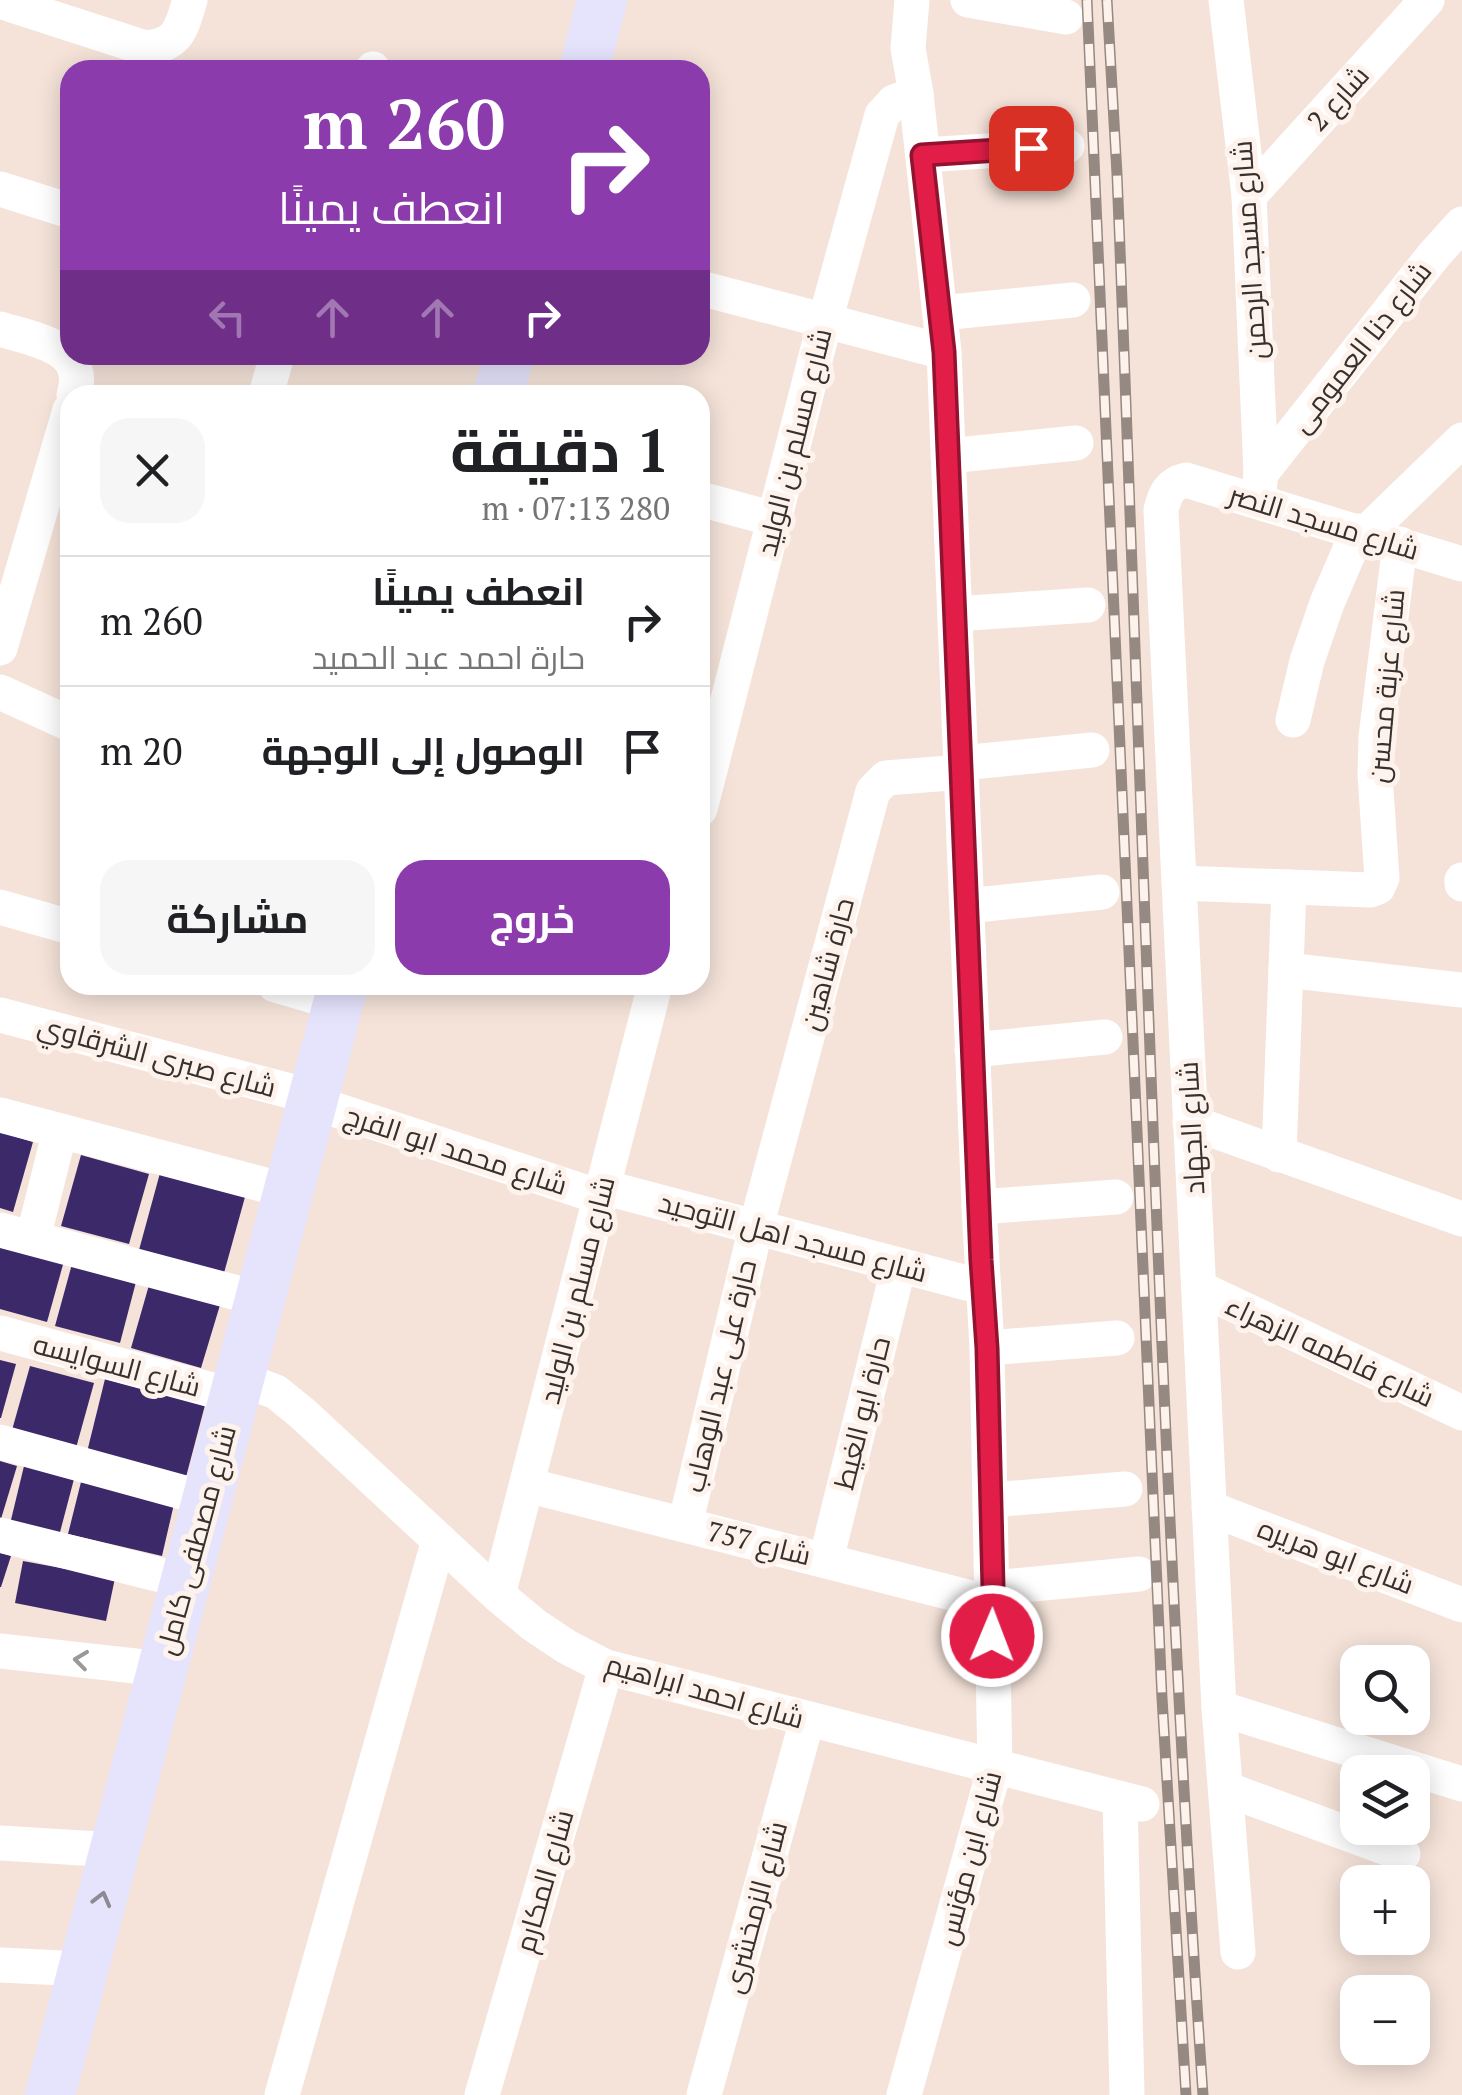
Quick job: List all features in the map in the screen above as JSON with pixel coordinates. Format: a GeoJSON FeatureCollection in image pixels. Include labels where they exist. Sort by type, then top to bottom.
{"type":"FeatureCollection","features":[{"type":"Feature","properties":{"kind":"main road"},"geometry":{"type":"LineString","coordinates":[[587,60],[602,0]]}},
{"type":"Feature","properties":{"kind":"main road","name":"شارع مصطفى كامل"},"geometry":{"type":"LineString","coordinates":[[58,2093],[83,1969],[340,995]]}},
{"type":"Feature","properties":{"kind":"street"},"geometry":{"type":"LineString","coordinates":[[0,1],[145,48],[158,47],[179,34],[190,0]]}},
{"type":"Feature","properties":{"kind":"street","name":"شارع ابن مؤنس"},"geometry":{"type":"LineString","coordinates":[[904,2095],[995,1767],[987,1348],[944,352],[908,48],[912,0]]}},
{"type":"Feature","properties":{"kind":"street"},"geometry":{"type":"LineString","coordinates":[[968,0],[1066,17]]}},
{"type":"Feature","properties":{"kind":"street","name":"شارع مسجد الرحمن"},"geometry":{"type":"LineString","coordinates":[[1226,0],[1249,196],[1260,487]]}},
{"type":"Feature","properties":{"kind":"street","name":"شارع 2"},"geometry":{"type":"LineString","coordinates":[[1249,196],[1427,0]]}},
{"type":"Feature","properties":{"kind":"street","name":"شارع مسلم بن الوليد"},"geometry":{"type":"LineString","coordinates":[[710,731],[716,683],[774,519],[882,115],[894,102],[916,94]]}},
{"type":"Feature","properties":{"kind":"street"},"geometry":{"type":"LineString","coordinates":[[922,155],[1067,146]]}},
{"type":"Feature","properties":{"kind":"street"},"geometry":{"type":"LineString","coordinates":[[0,189],[60,208]]}},
{"type":"Feature","properties":{"kind":"street","name":"شارع دنا العمومى"},"geometry":{"type":"LineString","coordinates":[[1260,487],[1434,255],[1462,224]]}},
{"type":"Feature","properties":{"kind":"street"},"geometry":{"type":"LineString","coordinates":[[710,291],[944,352]]}},
{"type":"Feature","properties":{"kind":"street"},"geometry":{"type":"LineString","coordinates":[[941,313],[1073,300]]}},
{"type":"Feature","properties":{"kind":"street"},"geometry":{"type":"LineString","coordinates":[[7,337],[60,350]]}},
{"type":"Feature","properties":{"kind":"street"},"geometry":{"type":"LineString","coordinates":[[1293,720],[1307,661],[1327,603],[1362,532],[1462,440]]}},
{"type":"Feature","properties":{"kind":"street"},"geometry":{"type":"LineString","coordinates":[[948,456],[1076,443]]}},
{"type":"Feature","properties":{"kind":"street"},"geometry":{"type":"LineString","coordinates":[[0,648],[60,444]]}},
{"type":"Feature","properties":{"kind":"street","name":"شارع مسجد النصر"},"geometry":{"type":"LineString","coordinates":[[1186,480],[1260,487],[1362,532],[1462,564]]}},
{"type":"Feature","properties":{"kind":"street","name":"شارع الجهاد"},"geometry":{"type":"LineString","coordinates":[[1186,480],[1176,482],[1165,494],[1160,510],[1219,1708],[1238,1952]]}},
{"type":"Feature","properties":{"kind":"street"},"geometry":{"type":"LineString","coordinates":[[710,502],[774,519]]}},
{"type":"Feature","properties":{"kind":"street","name":"شارع عزبة محسن"},"geometry":{"type":"LineString","coordinates":[[1289,887],[1370,890],[1378,887],[1382,878],[1374,775],[1400,544]]}},
{"type":"Feature","properties":{"kind":"street"},"geometry":{"type":"LineString","coordinates":[[955,614],[1088,604]]}},
{"type":"Feature","properties":{"kind":"street"},"geometry":{"type":"LineString","coordinates":[[0,692],[60,719]]}},
{"type":"Feature","properties":{"kind":"street","name":"حارة شاهين"},"geometry":{"type":"LineString","coordinates":[[756,1227],[873,792],[886,778],[1092,750]]}},
{"type":"Feature","properties":{"kind":"street"},"geometry":{"type":"LineString","coordinates":[[1179,883],[1289,887],[1280,1155]]}},
{"type":"Feature","properties":{"kind":"street"},"geometry":{"type":"LineString","coordinates":[[967,906],[1102,892]]}},
{"type":"Feature","properties":{"kind":"street"},"geometry":{"type":"LineString","coordinates":[[0,907],[60,924]]}},
{"type":"Feature","properties":{"kind":"street"},"geometry":{"type":"LineString","coordinates":[[1286,970],[1462,990]]}},
{"type":"Feature","properties":{"kind":"street","name":"شارع مسلم بن الوليد"},"geometry":{"type":"LineString","coordinates":[[498,1595],[602,1192],[641,995]]}},
{"type":"Feature","properties":{"kind":"street","name":"شارع صبرى الشرقاوي"},"geometry":{"type":"LineString","coordinates":[[0,1015],[313,1100]]}},
{"type":"Feature","properties":{"kind":"street"},"geometry":{"type":"LineString","coordinates":[[972,1050],[1105,1037]]}},
{"type":"Feature","properties":{"kind":"street","name":"شارع محمد ابو الفرج"},"geometry":{"type":"LineString","coordinates":[[313,1100],[602,1192]]}},
{"type":"Feature","properties":{"kind":"street"},"geometry":{"type":"LineString","coordinates":[[0,1115],[288,1192]]}},
{"type":"Feature","properties":{"kind":"street"},"geometry":{"type":"LineString","coordinates":[[1190,1122],[1462,1219]]}},
{"type":"Feature","properties":{"kind":"street"},"geometry":{"type":"LineString","coordinates":[[60,1132],[17,1234],[260,1299]]}},
{"type":"Feature","properties":{"kind":"street","name":"شارع مسجد اهل التوحيد"},"geometry":{"type":"LineString","coordinates":[[602,1192],[756,1227],[982,1287]]}},
{"type":"Feature","properties":{"kind":"street"},"geometry":{"type":"LineString","coordinates":[[979,1207],[1116,1197]]}},
{"type":"Feature","properties":{"kind":"street","name":"حارة على عبد الوهاب"},"geometry":{"type":"LineString","coordinates":[[685,1525],[756,1227]]}},
{"type":"Feature","properties":{"kind":"street","name":"حارة ابو الغيط"},"geometry":{"type":"LineString","coordinates":[[826,1560],[899,1265]]}},
{"type":"Feature","properties":{"kind":"street","name":"شارع فاطمه الزهراء"},"geometry":{"type":"LineString","coordinates":[[1199,1288],[1462,1413]]}},
{"type":"Feature","properties":{"kind":"street","name":"شارع السوايسه"},"geometry":{"type":"LineString","coordinates":[[0,1334],[237,1387]]}},
{"type":"Feature","properties":{"kind":"street"},"geometry":{"type":"LineString","coordinates":[[987,1348],[1118,1338]]}},
{"type":"Feature","properties":{"kind":"street","name":"شارع احمد ابراهيم"},"geometry":{"type":"LineString","coordinates":[[237,1387],[276,1392],[534,1626],[606,1667],[1131,1802],[1128,2095]]}},
{"type":"Feature","properties":{"kind":"street"},"geometry":{"type":"LineString","coordinates":[[0,1442],[207,1499]]}},
{"type":"Feature","properties":{"kind":"street","name":"شارع 757"},"geometry":{"type":"LineString","coordinates":[[527,1485],[826,1560],[992,1595]]}},
{"type":"Feature","properties":{"kind":"street"},"geometry":{"type":"LineString","coordinates":[[991,1500],[1125,1489]]}},
{"type":"Feature","properties":{"kind":"street","name":"شارع ابو هريره"},"geometry":{"type":"LineString","coordinates":[[1210,1508],[1462,1605]]}},
{"type":"Feature","properties":{"kind":"street"},"geometry":{"type":"LineString","coordinates":[[0,1535],[185,1581]]}},
{"type":"Feature","properties":{"kind":"street"},"geometry":{"type":"LineString","coordinates":[[282,2095],[439,1540]]}},
{"type":"Feature","properties":{"kind":"street"},"geometry":{"type":"LineString","coordinates":[[992,1595],[1139,1574]]}},
{"type":"Feature","properties":{"kind":"street"},"geometry":{"type":"LineString","coordinates":[[0,1650],[162,1669]]}},
{"type":"Feature","properties":{"kind":"street","name":"شارع المكارم"},"geometry":{"type":"LineString","coordinates":[[482,2095],[606,1667]]}},
{"type":"Feature","properties":{"kind":"street"},"geometry":{"type":"LineString","coordinates":[[1219,1708],[1462,1784]]}},
{"type":"Feature","properties":{"kind":"street","name":"شارع الزمخشرى"},"geometry":{"type":"LineString","coordinates":[[704,2095],[807,1720]]}},
{"type":"Feature","properties":{"kind":"street"},"geometry":{"type":"LineString","coordinates":[[1226,1789],[1403,1854]]}},
{"type":"Feature","properties":{"kind":"street"},"geometry":{"type":"LineString","coordinates":[[0,1843],[115,1850]]}},
{"type":"Feature","properties":{"kind":"street"},"geometry":{"type":"LineString","coordinates":[[0,1965],[83,1969]]}},
{"type":"Feature","properties":{"kind":"building"},"geometry":{"type":"Polygon","coordinates":[[[0,1132],[33,1142],[13,1212],[0,1208],[0,1132]]]}},
{"type":"Feature","properties":{"kind":"building"},"geometry":{"type":"Polygon","coordinates":[[[81,1155],[149,1174],[129,1244],[61,1226],[81,1155]]]}},
{"type":"Feature","properties":{"kind":"building"},"geometry":{"type":"Polygon","coordinates":[[[160,1173],[245,1197],[224,1273],[139,1250],[160,1173]]]}},
{"type":"Feature","properties":{"kind":"building"},"geometry":{"type":"Polygon","coordinates":[[[0,1244],[64,1261],[47,1322],[0,1309],[0,1244]]]}},
{"type":"Feature","properties":{"kind":"building"},"geometry":{"type":"Polygon","coordinates":[[[72,1264],[136,1282],[120,1343],[55,1326],[72,1264]]]}},
{"type":"Feature","properties":{"kind":"building"},"geometry":{"type":"Polygon","coordinates":[[[149,1285],[220,1305],[201,1368],[131,1348],[149,1285]]]}},
{"type":"Feature","properties":{"kind":"building"},"geometry":{"type":"Polygon","coordinates":[[[0,1360],[16,1364],[1,1418],[0,1418],[0,1360]]]}},
{"type":"Feature","properties":{"kind":"building"},"geometry":{"type":"Polygon","coordinates":[[[30,1366],[94,1383],[76,1448],[12,1430],[30,1366]]]}},
{"type":"Feature","properties":{"kind":"building"},"geometry":{"type":"Polygon","coordinates":[[[105,1379],[205,1405],[186,1477],[87,1452],[105,1379]]]}},
{"type":"Feature","properties":{"kind":"building"},"geometry":{"type":"Polygon","coordinates":[[[0,1461],[17,1466],[1,1519],[0,1519],[0,1461]]]}},
{"type":"Feature","properties":{"kind":"building"},"geometry":{"type":"Polygon","coordinates":[[[24,1466],[74,1479],[59,1536],[10,1524],[24,1466]]]}},
{"type":"Feature","properties":{"kind":"building"},"geometry":{"type":"Polygon","coordinates":[[[81,1482],[174,1504],[162,1556],[68,1534],[81,1482]]]}},
{"type":"Feature","properties":{"kind":"building"},"geometry":{"type":"Polygon","coordinates":[[[0,1553],[11,1556],[1,1587],[0,1587],[0,1553]]]}},
{"type":"Feature","properties":{"kind":"building"},"geometry":{"type":"Polygon","coordinates":[[[23,1561],[115,1578],[106,1621],[15,1603],[23,1561]]]}},
{"type":"Feature","properties":{"kind":"railway"},"geometry":{"type":"LineString","coordinates":[[1087,0],[1162,1698],[1186,2095]]}},
{"type":"Feature","properties":{"kind":"railway"},"geometry":{"type":"LineString","coordinates":[[1107,0],[1163,1375],[1203,2095]]}},
{"type":"Feature","properties":{"kind":"route"},"geometry":{"type":"LineString","coordinates":[[992,1636],[987,1348],[944,352],[922,155],[1031,148]]}}]}
